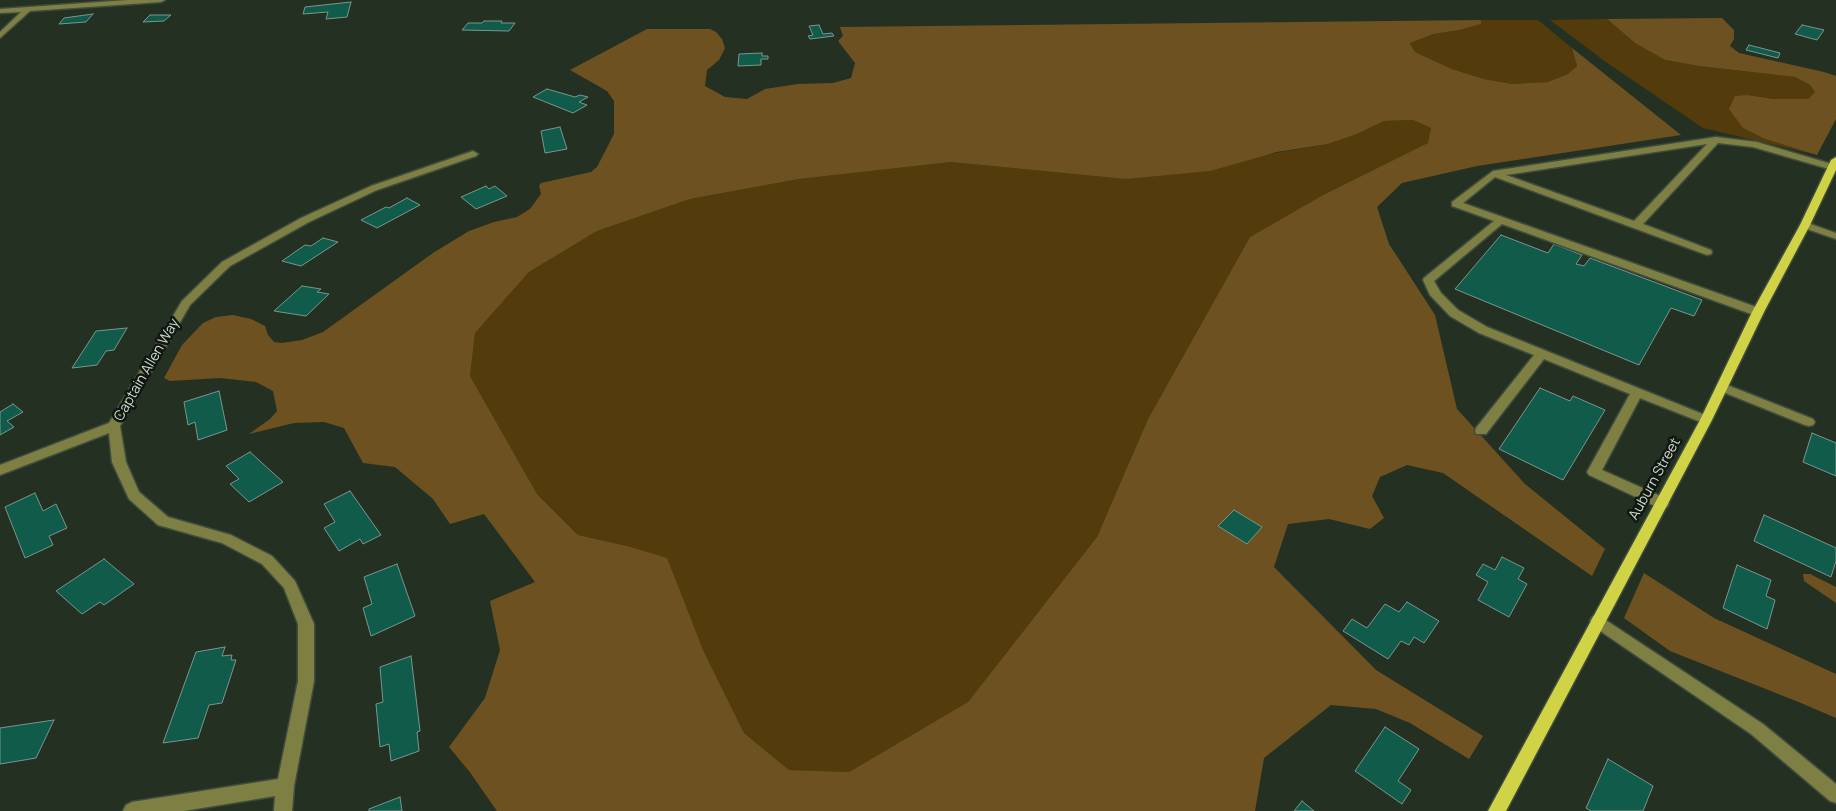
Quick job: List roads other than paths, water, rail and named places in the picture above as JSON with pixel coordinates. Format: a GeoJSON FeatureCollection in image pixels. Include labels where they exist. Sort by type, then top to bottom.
{"type":"FeatureCollection","features":[{"type":"Feature","properties":{"kind":"main road","name":"Auburn Street"},"geometry":{"type":"LineString","coordinates":[[1500,810],[1598,621],[1706,420],[1758,312],[1805,226],[1834,163]]}},
{"type":"Feature","properties":{"kind":"street"},"geometry":{"type":"LineString","coordinates":[[0,11],[161,0]]}},
{"type":"Feature","properties":{"kind":"street"},"geometry":{"type":"LineString","coordinates":[[0,36],[28,9]]}},
{"type":"Feature","properties":{"kind":"street"},"geometry":{"type":"LineString","coordinates":[[1636,225],[1716,140]]}},
{"type":"Feature","properties":{"kind":"street"},"geometry":{"type":"LineString","coordinates":[[1758,312],[1456,204],[1493,174],[1716,140],[1754,144],[1834,163]]}},
{"type":"Feature","properties":{"kind":"street","name":"Captain Allen Way"},"geometry":{"type":"LineString","coordinates":[[283,811],[285,786],[306,681],[306,624],[290,585],[267,560],[226,539],[163,521],[155,515],[134,495],[119,462],[114,426],[186,303],[226,264],[304,220],[374,188],[473,154]]}},
{"type":"Feature","properties":{"kind":"street"},"geometry":{"type":"LineString","coordinates":[[1493,174],[1707,252]]}},
{"type":"Feature","properties":{"kind":"street"},"geometry":{"type":"LineString","coordinates":[[1500,221],[1428,280],[1436,295],[1454,313],[1483,330],[1706,420]]}},
{"type":"Feature","properties":{"kind":"street"},"geometry":{"type":"LineString","coordinates":[[1805,226],[1836,236]]}},
{"type":"Feature","properties":{"kind":"street"},"geometry":{"type":"LineString","coordinates":[[1481,431],[1542,353]]}},
{"type":"Feature","properties":{"kind":"street"},"geometry":{"type":"LineString","coordinates":[[1722,387],[1809,422]]}},
{"type":"Feature","properties":{"kind":"street"},"geometry":{"type":"LineString","coordinates":[[1637,392],[1594,472],[1662,503]]}},
{"type":"Feature","properties":{"kind":"street"},"geometry":{"type":"LineString","coordinates":[[0,470],[114,426]]}},
{"type":"Feature","properties":{"kind":"street"},"geometry":{"type":"LineString","coordinates":[[1598,621],[1757,729],[1836,795]]}},
{"type":"Feature","properties":{"kind":"street"},"geometry":{"type":"LineString","coordinates":[[132,811],[285,786]]}}]}
